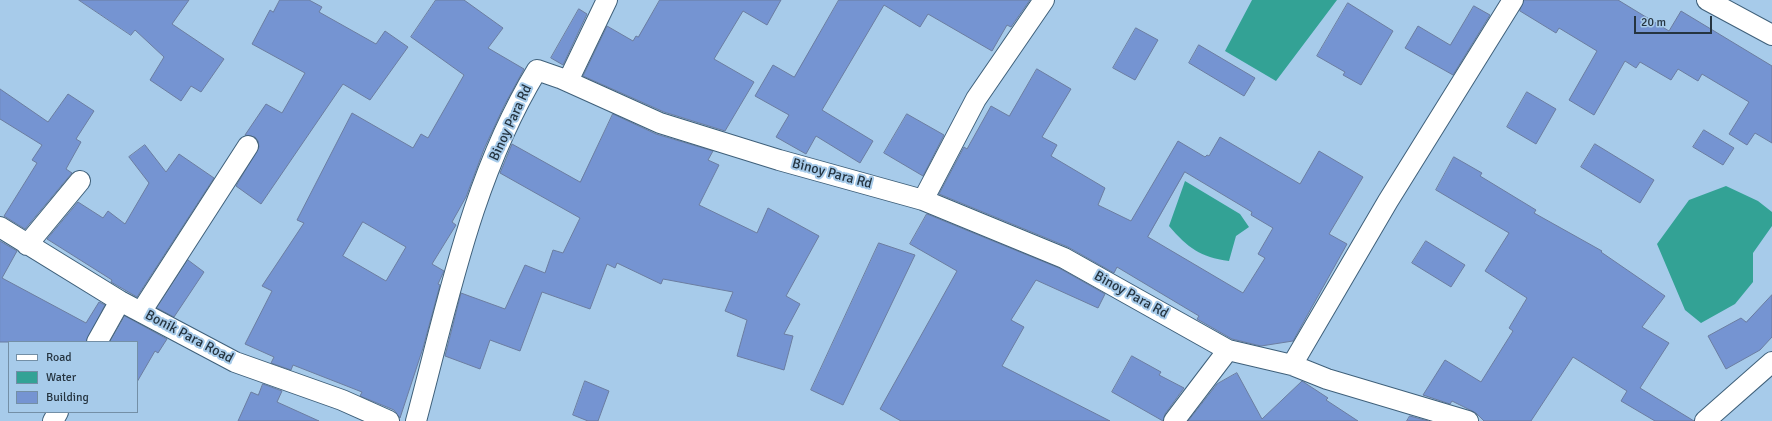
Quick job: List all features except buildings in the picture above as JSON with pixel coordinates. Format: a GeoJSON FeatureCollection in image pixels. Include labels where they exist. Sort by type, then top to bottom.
{"type":"FeatureCollection","features":[{"type":"Feature","properties":{"kind":"street"},"geometry":{"type":"LineString","coordinates":[[568,81],[607,0]]}},
{"type":"Feature","properties":{"kind":"street"},"geometry":{"type":"LineString","coordinates":[[923,200],[976,99],[1044,0]]}},
{"type":"Feature","properties":{"kind":"street"},"geometry":{"type":"LineString","coordinates":[[1292,365],[1388,201],[1513,0]]}},
{"type":"Feature","properties":{"kind":"street"},"geometry":{"type":"LineString","coordinates":[[1707,0],[1772,34]]}},
{"type":"Feature","properties":{"kind":"street","name":"Binoy Para Rd"},"geometry":{"type":"LineString","coordinates":[[416,421],[473,208],[517,104],[537,70],[568,81],[660,123],[779,160],[923,200],[1064,258],[1228,350],[1292,365],[1327,379],[1468,421]]}},
{"type":"Feature","properties":{"kind":"street"},"geometry":{"type":"LineString","coordinates":[[141,312],[248,146]]}},
{"type":"Feature","properties":{"kind":"street"},"geometry":{"type":"LineString","coordinates":[[27,245],[80,181]]}},
{"type":"Feature","properties":{"kind":"street","name":"Bonik Para Road"},"geometry":{"type":"LineString","coordinates":[[0,227],[120,301],[235,362],[342,400],[389,421]]}},
{"type":"Feature","properties":{"kind":"street"},"geometry":{"type":"LineString","coordinates":[[98,341],[120,301]]}},
{"type":"Feature","properties":{"kind":"street"},"geometry":{"type":"LineString","coordinates":[[1174,421],[1228,350]]}},
{"type":"Feature","properties":{"kind":"street"},"geometry":{"type":"LineString","coordinates":[[1705,421],[1772,362]]}},
{"type":"Feature","properties":{"kind":"water"},"geometry":{"type":"Polygon","coordinates":[[[1252,0],[1337,0],[1276,81],[1225,51],[1252,0]]]}},
{"type":"Feature","properties":{"kind":"water"},"geometry":{"type":"Polygon","coordinates":[[[1185,181],[1240,214],[1249,227],[1236,236],[1229,261],[1210,257],[1195,250],[1182,240],[1169,226],[1185,181]]]}},
{"type":"Feature","properties":{"kind":"water"},"geometry":{"type":"Polygon","coordinates":[[[1726,186],[1758,201],[1772,212],[1772,226],[1753,253],[1753,282],[1735,304],[1701,323],[1685,310],[1657,244],[1689,200],[1726,186]]]}}]}
